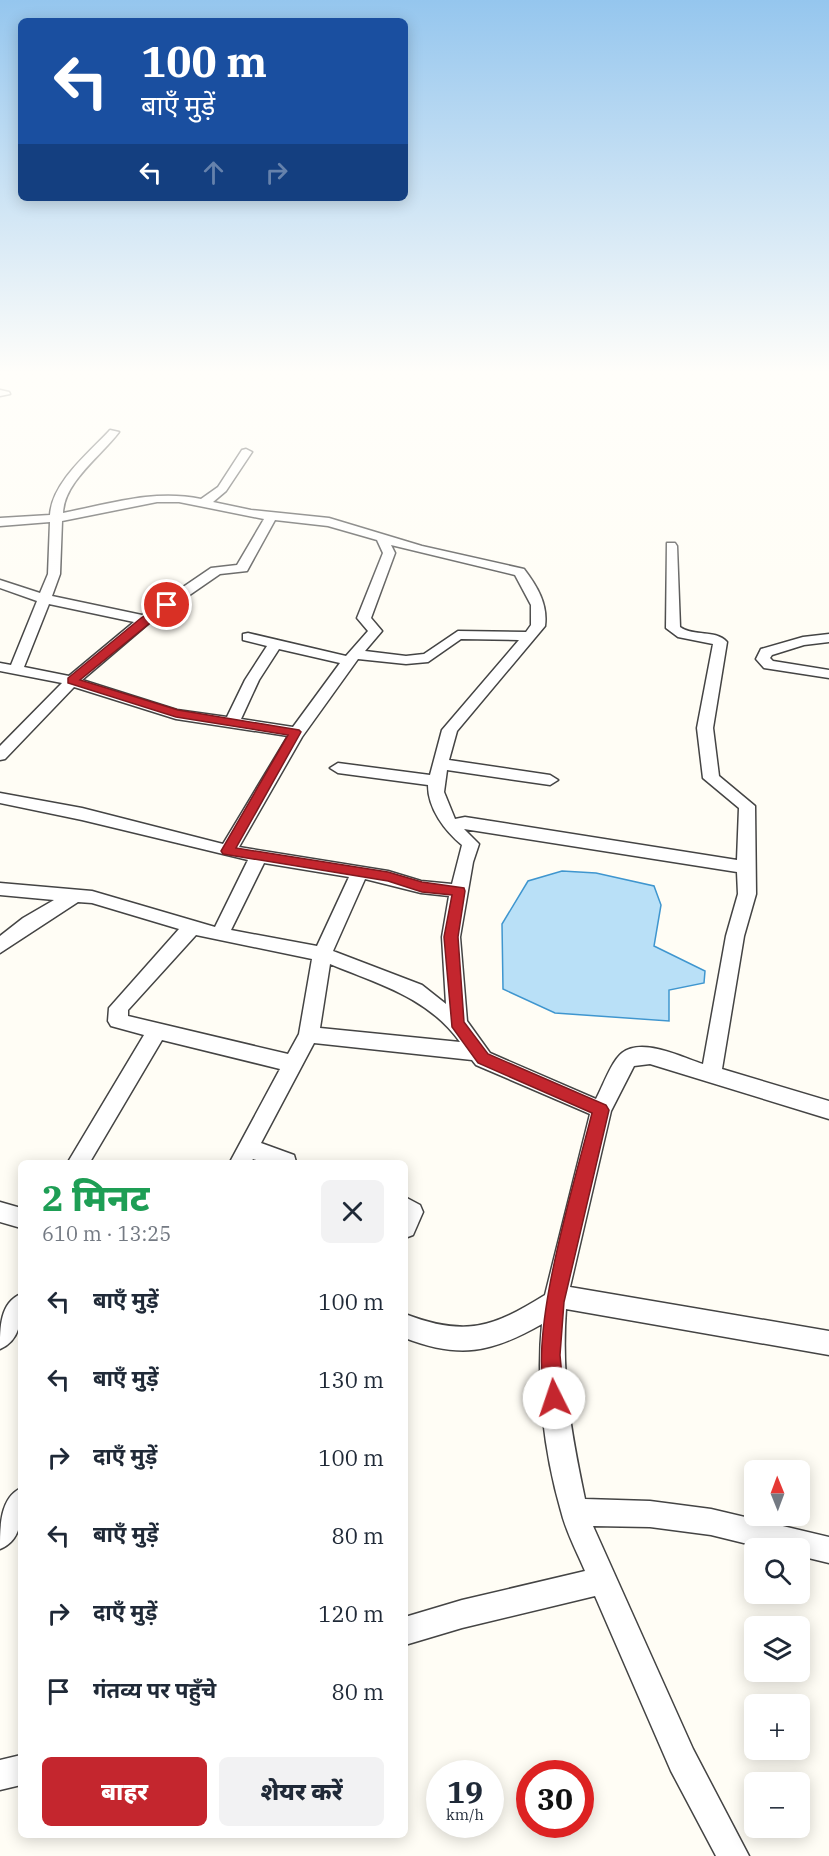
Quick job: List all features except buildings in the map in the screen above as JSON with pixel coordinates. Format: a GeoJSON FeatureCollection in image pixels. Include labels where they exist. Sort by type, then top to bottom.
{"type":"FeatureCollection","features":[{"type":"Feature","properties":{"kind":"street"},"geometry":{"type":"LineString","coordinates":[[16,670],[54,574],[57,502],[65,488],[92,458]]}},
{"type":"Feature","properties":{"kind":"street"},"geometry":{"type":"LineString","coordinates":[[205,502],[222,489],[242,458]]}},
{"type":"Feature","properties":{"kind":"street"},"geometry":{"type":"LineString","coordinates":[[0,522],[57,518],[157,498],[205,502],[271,517],[329,522],[382,538],[519,572],[538,606],[540,618],[530,636],[450,730],[436,781],[436,792],[450,826],[471,844],[464,862],[451,937],[457,1023]]}},
{"type":"Feature","properties":{"kind":"street"},"geometry":{"type":"LineString","coordinates":[[0,755],[72,681],[144,620],[216,571],[240,569],[247,561],[271,517]]}},
{"type":"Feature","properties":{"kind":"street"},"geometry":{"type":"LineString","coordinates":[[228,851],[295,732],[350,657],[375,631],[364,618],[389,553],[382,538]]}},
{"type":"Feature","properties":{"kind":"street"},"geometry":{"type":"LineString","coordinates":[[671,546],[673,628],[680,633],[711,638],[720,642],[705,728],[710,774],[715,783],[742,800],[747,806],[745,867],[747,894],[735,936],[711,1075]]}},
{"type":"Feature","properties":{"kind":"street"},"geometry":{"type":"LineString","coordinates":[[0,584],[45,599],[144,620]]}},
{"type":"Feature","properties":{"kind":"street"},"geometry":{"type":"LineString","coordinates":[[248,637],[350,657],[417,660],[434,656],[458,635],[530,636]]}},
{"type":"Feature","properties":{"kind":"street"},"geometry":{"type":"LineString","coordinates":[[829,638],[774,648],[766,652],[763,659],[769,665],[829,674]]}},
{"type":"Feature","properties":{"kind":"street"},"geometry":{"type":"LineString","coordinates":[[232,722],[252,680],[275,644]]}},
{"type":"Feature","properties":{"kind":"street"},"geometry":{"type":"LineString","coordinates":[[0,667],[72,681],[176,714],[295,732]]}},
{"type":"Feature","properties":{"kind":"street"},"geometry":{"type":"LineString","coordinates":[[440,764],[550,780]]}},
{"type":"Feature","properties":{"kind":"street"},"geometry":{"type":"LineString","coordinates":[[338,768],[436,781]]}},
{"type":"Feature","properties":{"kind":"street"},"geometry":{"type":"LineString","coordinates":[[0,798],[82,814],[228,851],[388,877],[422,887],[459,891]]}},
{"type":"Feature","properties":{"kind":"street"},"geometry":{"type":"LineString","coordinates":[[450,826],[465,823],[745,867]]}},
{"type":"Feature","properties":{"kind":"street"},"geometry":{"type":"LineString","coordinates":[[220,935],[259,856]]}},
{"type":"Feature","properties":{"kind":"street"},"geometry":{"type":"LineString","coordinates":[[274,1160],[244,1155],[309,1035],[322,954],[360,872]]}},
{"type":"Feature","properties":{"kind":"street"},"geometry":{"type":"LineString","coordinates":[[0,889],[92,897],[220,935],[322,954],[415,990],[457,1023],[477,1052],[492,1064],[601,1110]]}},
{"type":"Feature","properties":{"kind":"street"},"geometry":{"type":"LineString","coordinates":[[0,946],[29,923],[75,896]]}},
{"type":"Feature","properties":{"kind":"street"},"geometry":{"type":"LineString","coordinates":[[192,927],[119,1008],[116,1016],[118,1021],[294,1064]]}},
{"type":"Feature","properties":{"kind":"street"},"geometry":{"type":"LineString","coordinates":[[80,1160],[156,1032]]}},
{"type":"Feature","properties":{"kind":"street"},"geometry":{"type":"LineString","coordinates":[[309,1035],[477,1052]]}},
{"type":"Feature","properties":{"kind":"street"},"geometry":{"type":"LineString","coordinates":[[733,1856],[682,1760],[602,1581],[574,1512],[556,1419],[551,1355],[556,1299],[601,1110],[627,1060],[636,1055],[650,1056],[829,1110]]}},
{"type":"Feature","properties":{"kind":"street"},"geometry":{"type":"LineString","coordinates":[[0,1212],[18,1217]]}},
{"type":"Feature","properties":{"kind":"street"},"geometry":{"type":"LineString","coordinates":[[408,1327],[449,1341],[470,1341],[520,1324],[556,1299],[829,1343]]}},
{"type":"Feature","properties":{"kind":"street"},"geometry":{"type":"LineString","coordinates":[[0,1337],[18,1310]]}},
{"type":"Feature","properties":{"kind":"street"},"geometry":{"type":"LineString","coordinates":[[574,1512],[650,1514],[711,1522],[829,1550]]}},
{"type":"Feature","properties":{"kind":"street"},"geometry":{"type":"LineString","coordinates":[[408,1630],[462,1614],[602,1581]]}},
{"type":"Feature","properties":{"kind":"street"},"geometry":{"type":"LineString","coordinates":[[0,1775],[18,1771]]}},
{"type":"Feature","properties":{"kind":"water"},"geometry":{"type":"Polygon","coordinates":[[[562,871],[596,873],[654,886],[661,905],[654,946],[705,971],[704,983],[669,990],[669,1021],[555,1013],[503,989],[502,924],[528,881],[562,871]]]}},
{"type":"Feature","properties":{"kind":"route"},"geometry":{"type":"LineString","coordinates":[[167,605],[144,620],[72,681],[119,698],[176,714],[295,732],[228,851],[388,877],[422,887],[459,891],[451,937],[457,1023],[465,1031],[483,1059],[601,1110],[555,1302],[551,1355],[554,1398]]}}]}
